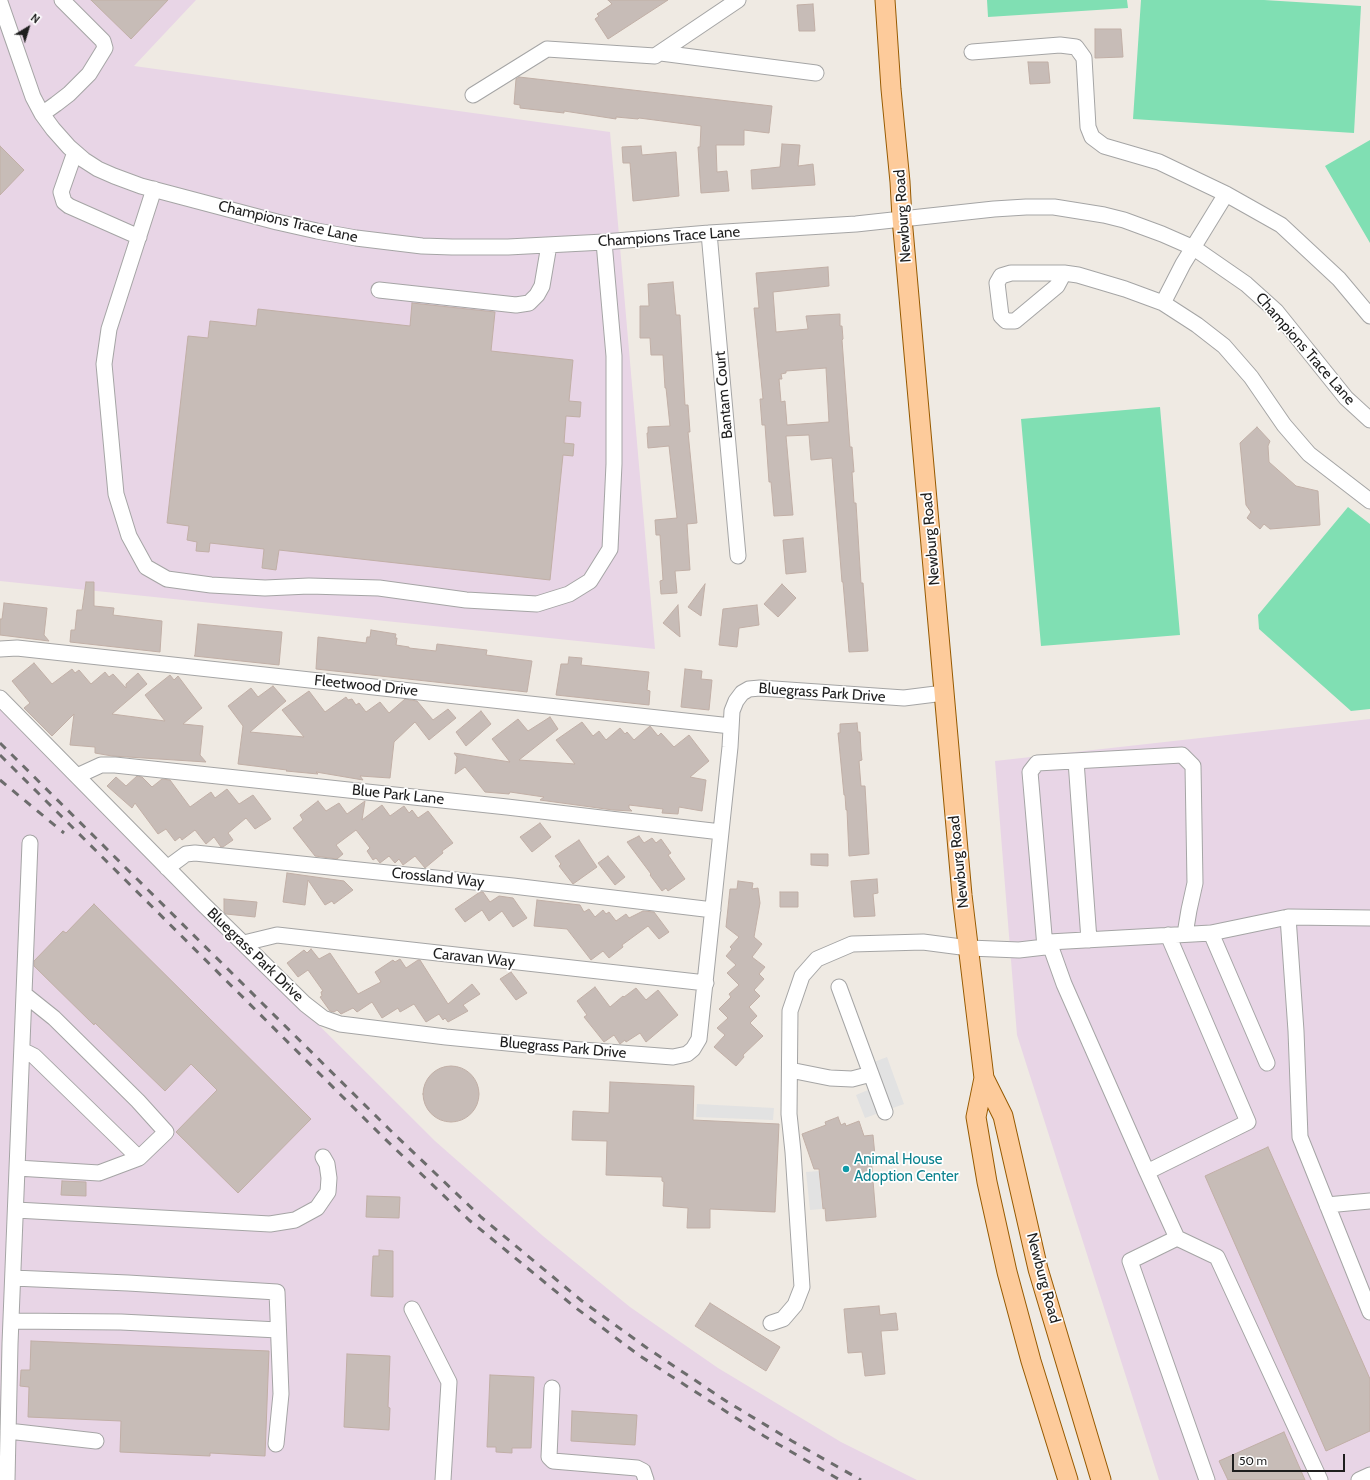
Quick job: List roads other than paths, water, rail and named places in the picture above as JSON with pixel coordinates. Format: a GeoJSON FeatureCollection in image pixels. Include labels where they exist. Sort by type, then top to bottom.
{"type":"FeatureCollection","features":[{"type":"Feature","properties":{"kind":"main road","name":"Newburg Road"},"geometry":{"type":"LineString","coordinates":[[885,0],[902,218],[962,895],[984,1078],[976,1117],[987,1182],[1007,1272],[1027,1346],[1068,1480]]}},
{"type":"Feature","properties":{"kind":"main road","name":"Newburg Road"},"geometry":{"type":"LineString","coordinates":[[984,1078],[1003,1116],[1038,1269],[1101,1480]]}},
{"type":"Feature","properties":{"kind":"street"},"geometry":{"type":"LineString","coordinates":[[42,114],[56,104],[83,80],[94,68],[105,48],[103,41],[62,0]]}},
{"type":"Feature","properties":{"kind":"street"},"geometry":{"type":"LineString","coordinates":[[473,95],[547,49],[655,56],[738,0]]}},
{"type":"Feature","properties":{"kind":"street","name":"Champions Trace Lane"},"geometry":{"type":"LineString","coordinates":[[0,2],[33,97],[42,114],[53,129],[75,152],[93,166],[114,176],[154,189],[277,222],[317,231],[356,238],[452,248],[604,242],[709,233],[856,224],[902,218],[1026,207],[1054,207],[1080,211],[1124,220],[1194,248],[1246,284],[1264,300],[1301,341],[1346,398],[1370,420]]}},
{"type":"Feature","properties":{"kind":"street"},"geometry":{"type":"LineString","coordinates":[[972,52],[1060,45],[1076,47],[1084,58],[1088,127],[1092,137],[1104,146],[1159,162],[1226,194],[1281,225],[1339,279],[1370,316]]}},
{"type":"Feature","properties":{"kind":"street"},"geometry":{"type":"LineString","coordinates":[[661,53],[816,72]]}},
{"type":"Feature","properties":{"kind":"street"},"geometry":{"type":"LineString","coordinates":[[75,152],[61,192],[64,202],[69,206],[139,237]]}},
{"type":"Feature","properties":{"kind":"street"},"geometry":{"type":"LineString","coordinates":[[154,189],[109,329],[104,364],[116,494],[129,536],[146,567],[167,579],[211,585],[265,588],[309,586],[379,588],[466,600],[537,604],[569,594],[590,581],[610,549],[614,464],[614,356],[604,242]]}},
{"type":"Feature","properties":{"kind":"street"},"geometry":{"type":"LineString","coordinates":[[1163,303],[1183,264],[1226,194]]}},
{"type":"Feature","properties":{"kind":"street","name":"Bantam Court"},"geometry":{"type":"LineString","coordinates":[[709,233],[738,556]]}},
{"type":"Feature","properties":{"kind":"street"},"geometry":{"type":"LineString","coordinates":[[378,290],[516,305],[529,303],[537,295],[542,286],[550,245]]}},
{"type":"Feature","properties":{"kind":"street"},"geometry":{"type":"LineString","coordinates":[[1064,273],[1057,286],[1015,321],[1006,321],[1001,316],[997,283],[1001,276],[1012,273],[1064,273],[1078,275],[1125,289],[1163,303],[1197,325],[1224,346],[1251,377],[1284,425],[1309,454],[1370,501]]}},
{"type":"Feature","properties":{"kind":"street","name":"Fleetwood Drive"},"geometry":{"type":"LineString","coordinates":[[0,649],[17,648],[732,726]]}},
{"type":"Feature","properties":{"kind":"street","name":"Bluegrass Park Drive"},"geometry":{"type":"LineString","coordinates":[[0,698],[203,904],[306,1004],[323,1018],[340,1024],[446,1037],[570,1050],[673,1057],[687,1054],[693,1049],[699,1039],[732,726],[732,711],[736,701],[742,693],[750,689],[760,688],[904,698],[944,693]]}},
{"type":"Feature","properties":{"kind":"street"},"geometry":{"type":"LineString","coordinates":[[1186,934],[1189,910],[1196,883],[1193,766],[1182,755],[1037,764],[1030,772],[1047,945],[1146,1172],[1177,1238],[1217,1257],[1320,1480]]}},
{"type":"Feature","properties":{"kind":"street"},"geometry":{"type":"LineString","coordinates":[[1076,761],[1089,940]]}},
{"type":"Feature","properties":{"kind":"street","name":"Blue Park Lane"},"geometry":{"type":"LineString","coordinates":[[77,776],[101,765],[115,765],[499,806],[721,832]]}},
{"type":"Feature","properties":{"kind":"street"},"geometry":{"type":"LineString","coordinates":[[7,1480],[11,1321],[30,843]]}},
{"type":"Feature","properties":{"kind":"street","name":"Crossland Way"},"geometry":{"type":"LineString","coordinates":[[167,868],[186,854],[194,853],[513,886],[713,910]]}},
{"type":"Feature","properties":{"kind":"street"},"geometry":{"type":"LineString","coordinates":[[1288,916],[1296,1031],[1300,1137],[1370,1312]]}},
{"type":"Feature","properties":{"kind":"street"},"geometry":{"type":"LineString","coordinates":[[771,1323],[783,1320],[795,1304],[802,1287],[794,1160],[789,1114],[790,1012],[802,976],[817,959],[852,944],[923,942],[969,948],[1019,950],[1089,940],[1211,933],[1288,916],[1370,918]]}},
{"type":"Feature","properties":{"kind":"street"},"geometry":{"type":"LineString","coordinates":[[1211,933],[1267,1063]]}},
{"type":"Feature","properties":{"kind":"street","name":"Caravan Way"},"geometry":{"type":"LineString","coordinates":[[244,943],[277,935],[706,983]]}},
{"type":"Feature","properties":{"kind":"street"},"geometry":{"type":"LineString","coordinates":[[1146,1172],[1248,1122],[1168,935]]}},
{"type":"Feature","properties":{"kind":"street"},"geometry":{"type":"LineString","coordinates":[[839,987],[885,1112]]}},
{"type":"Feature","properties":{"kind":"street"},"geometry":{"type":"LineString","coordinates":[[17,1168],[99,1173],[139,1158],[166,1132],[138,1101],[54,1018],[24,994]]}},
{"type":"Feature","properties":{"kind":"street"},"geometry":{"type":"LineString","coordinates":[[22,1050],[34,1056],[139,1158]]}},
{"type":"Feature","properties":{"kind":"street"},"geometry":{"type":"LineString","coordinates":[[790,1070],[830,1078],[845,1079],[852,1079],[871,1074]]}},
{"type":"Feature","properties":{"kind":"street"},"geometry":{"type":"LineString","coordinates":[[16,1210],[270,1224],[295,1220],[317,1208],[328,1192],[329,1178],[327,1164],[323,1157]]}},
{"type":"Feature","properties":{"kind":"street"},"geometry":{"type":"LineString","coordinates":[[1327,1205],[1370,1201]]}},
{"type":"Feature","properties":{"kind":"street"},"geometry":{"type":"LineString","coordinates":[[1177,1238],[1130,1261],[1207,1480]]}},
{"type":"Feature","properties":{"kind":"street"},"geometry":{"type":"LineString","coordinates":[[13,1278],[277,1292],[281,1394],[276,1444]]}},
{"type":"Feature","properties":{"kind":"street"},"geometry":{"type":"LineString","coordinates":[[412,1309],[449,1382],[443,1480]]}},
{"type":"Feature","properties":{"kind":"street"},"geometry":{"type":"LineString","coordinates":[[11,1321],[121,1322],[278,1330]]}},
{"type":"Feature","properties":{"kind":"street"},"geometry":{"type":"LineString","coordinates":[[552,1388],[549,1457],[553,1460],[637,1468],[643,1471],[646,1480]]}},
{"type":"Feature","properties":{"kind":"street"},"geometry":{"type":"LineString","coordinates":[[8,1431],[96,1441]]}},
{"type":"Feature","properties":{"kind":"street"},"geometry":{"type":"LineString","coordinates":[[1359,1480],[1370,1475]]}},
{"type":"Feature","properties":{"kind":"railway"},"geometry":{"type":"LineString","coordinates":[[0,743],[390,1130],[481,1217],[582,1301],[647,1348],[726,1401],[861,1480]]}},
{"type":"Feature","properties":{"kind":"railway"},"geometry":{"type":"LineString","coordinates":[[0,755],[383,1137],[469,1220],[576,1308],[640,1356],[764,1436],[840,1480]]}},
{"type":"Feature","properties":{"kind":"railway"},"geometry":{"type":"LineString","coordinates":[[0,780],[64,833]]}},
{"type":"Feature","properties":{"kind":"place","name":"Animal House Adoption Center"},"geometry":{"type":"Point","coordinates":[846,1169]}}]}
